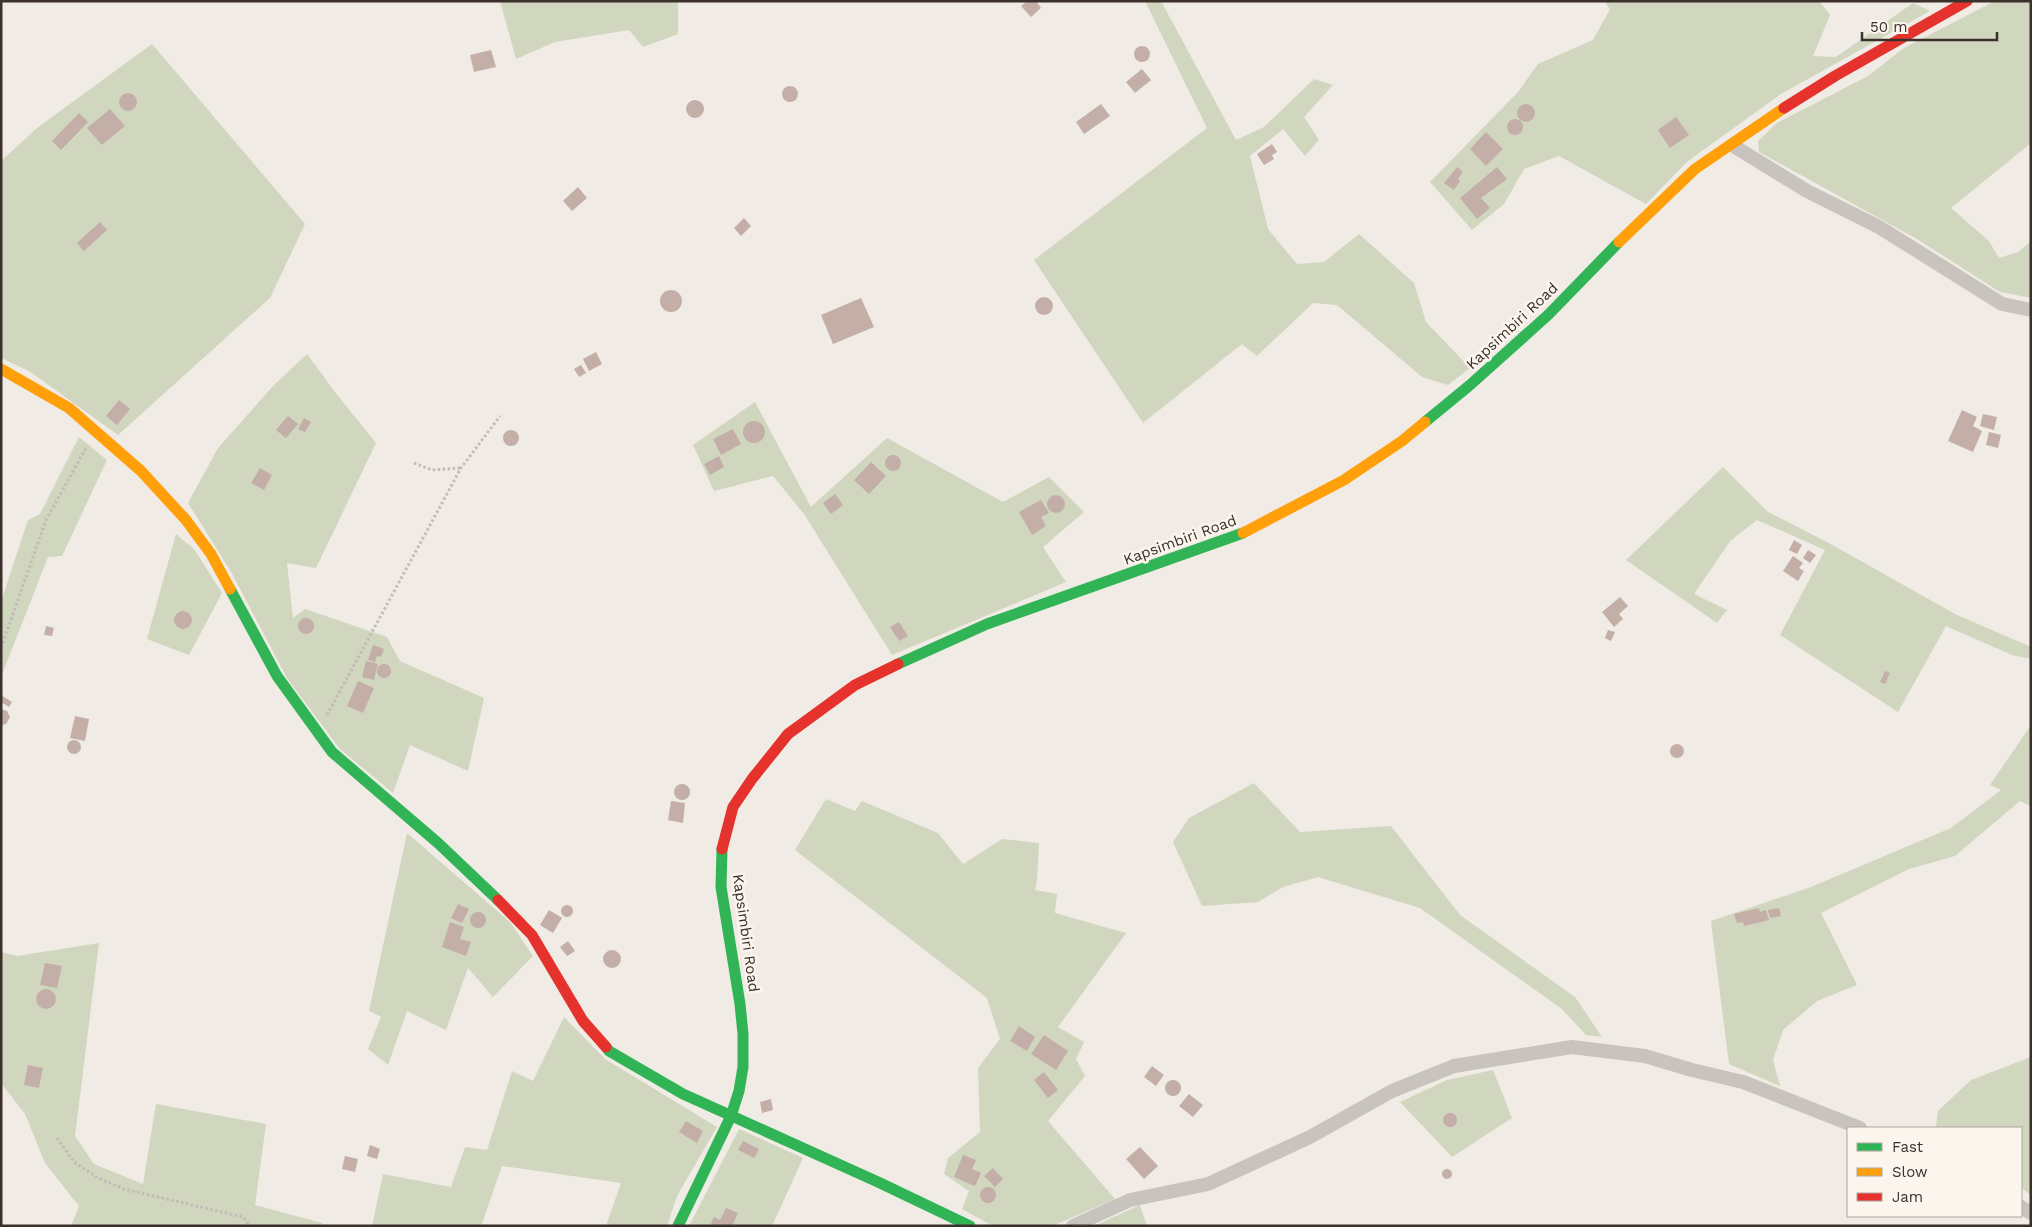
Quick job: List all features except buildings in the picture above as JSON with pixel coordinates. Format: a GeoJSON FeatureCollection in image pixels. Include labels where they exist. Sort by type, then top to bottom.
{"type":"FeatureCollection","features":[{"type":"Feature","properties":{"kind":"street","name":"Kapsimbiri Road"},"geometry":{"type":"LineString","coordinates":[[678,1226],[731,1116],[740,1091],[744,1067],[743,1034],[721,887],[722,848],[733,807],[765,761],[788,734],[855,685],[916,655],[987,624],[1237,536],[1344,480],[1402,441],[1470,385],[1548,315],[1620,240],[1696,169],[1784,108],[1835,76],[1967,1]]}},
{"type":"Feature","properties":{"kind":"street"},"geometry":{"type":"LineString","coordinates":[[1732,145],[1807,191],[1879,228],[2002,304],[2031,310]]}},
{"type":"Feature","properties":{"kind":"street"},"geometry":{"type":"LineString","coordinates":[[1,369],[69,408],[141,471],[186,520],[210,554],[277,676],[332,752],[438,843],[496,897],[532,935],[583,1021],[609,1050],[683,1094],[878,1182],[970,1226]]}},
{"type":"Feature","properties":{"kind":"street"},"geometry":{"type":"LineString","coordinates":[[1073,1226],[1130,1200],[1208,1184],[1310,1137],[1392,1091],[1454,1066],[1572,1047],[1645,1056],[1743,1082],[1857,1127]]}},
{"type":"Feature","properties":{"kind":"path"},"geometry":{"type":"LineString","coordinates":[[318,733],[461,468],[500,416]]}},
{"type":"Feature","properties":{"kind":"path"},"geometry":{"type":"LineString","coordinates":[[1,648],[46,520],[96,431]]}},
{"type":"Feature","properties":{"kind":"path"},"geometry":{"type":"LineString","coordinates":[[414,463],[432,470],[461,468]]}},
{"type":"Feature","properties":{"kind":"path"},"geometry":{"type":"LineString","coordinates":[[57,1138],[74,1162],[98,1178],[124,1189],[243,1217],[250,1226]]}},
{"type":"Feature","properties":{"kind":"green space"},"geometry":{"type":"Polygon","coordinates":[[[500,1],[678,1],[678,34],[643,47],[629,30],[555,42],[516,59],[500,1]]]}},
{"type":"Feature","properties":{"kind":"green space"},"geometry":{"type":"Polygon","coordinates":[[[1145,1],[1161,1],[1236,140],[1264,127],[1314,79],[1333,85],[1304,117],[1319,140],[1305,156],[1283,129],[1250,156],[1268,229],[1297,264],[1324,262],[1359,234],[1414,283],[1426,322],[1470,368],[1448,385],[1422,377],[1337,305],[1313,303],[1257,356],[1242,344],[1143,423],[1034,260],[1207,128],[1145,1]]]}},
{"type":"Feature","properties":{"kind":"green space"},"geometry":{"type":"Polygon","coordinates":[[[1604,1],[1819,1],[1830,15],[1813,56],[1836,57],[1913,3],[1930,11],[1781,94],[1688,161],[1646,204],[1559,156],[1524,169],[1504,204],[1472,230],[1430,182],[1518,92],[1538,64],[1593,40],[1610,9],[1604,1]]]}},
{"type":"Feature","properties":{"kind":"green space"},"geometry":{"type":"Polygon","coordinates":[[[1995,1],[2031,1],[2031,143],[1951,208],[1989,241],[1999,258],[2018,252],[2031,241],[2031,298],[2000,292],[1917,239],[1759,152],[1758,141],[1777,123],[1868,76],[1904,48],[1995,1]]]}},
{"type":"Feature","properties":{"kind":"green space"},"geometry":{"type":"Polygon","coordinates":[[[152,44],[305,224],[270,298],[118,435],[29,371],[1,358],[1,161],[37,128],[152,44]]]}},
{"type":"Feature","properties":{"kind":"green space"},"geometry":{"type":"Polygon","coordinates":[[[307,354],[376,443],[316,568],[287,563],[293,618],[305,609],[387,637],[400,661],[484,698],[468,771],[410,745],[393,793],[340,749],[287,678],[230,570],[188,503],[218,448],[273,386],[307,354]]]}},
{"type":"Feature","properties":{"kind":"green space"},"geometry":{"type":"Polygon","coordinates":[[[755,402],[811,507],[887,438],[1003,502],[1049,477],[1084,512],[1043,547],[1066,582],[892,655],[804,514],[773,476],[714,491],[693,445],[755,402]]]}},
{"type":"Feature","properties":{"kind":"green space"},"geometry":{"type":"Polygon","coordinates":[[[79,437],[107,460],[62,556],[48,557],[1,677],[1,602],[28,520],[40,514],[79,437]]]}},
{"type":"Feature","properties":{"kind":"green space"},"geometry":{"type":"Polygon","coordinates":[[[1723,467],[1768,512],[1829,543],[1955,614],[2031,647],[2031,659],[2012,655],[1946,626],[1898,712],[1780,635],[1825,550],[1757,520],[1730,541],[1694,594],[1727,610],[1717,623],[1626,560],[1723,467]]]}},
{"type":"Feature","properties":{"kind":"green space"},"geometry":{"type":"Polygon","coordinates":[[[176,534],[194,549],[222,593],[189,655],[147,639],[176,534]]]}},
{"type":"Feature","properties":{"kind":"green space"},"geometry":{"type":"Polygon","coordinates":[[[2031,725],[2030,806],[2020,801],[1955,856],[1909,869],[1821,913],[1857,985],[1817,1001],[1783,1030],[1773,1060],[1780,1086],[1729,1064],[1711,921],[1811,887],[1951,828],[2001,790],[1990,785],[2031,725]]]}},
{"type":"Feature","properties":{"kind":"green space"},"geometry":{"type":"Polygon","coordinates":[[[1254,783],[1300,832],[1391,826],[1460,915],[1575,997],[1602,1037],[1586,1035],[1562,1009],[1420,908],[1318,877],[1283,887],[1258,902],[1202,906],[1173,842],[1189,818],[1254,783]]]}},
{"type":"Feature","properties":{"kind":"green space"},"geometry":{"type":"Polygon","coordinates":[[[826,799],[855,811],[862,801],[938,833],[963,864],[1002,839],[1039,843],[1035,890],[1057,894],[1055,913],[1126,933],[1058,1027],[1084,1042],[1076,1059],[1085,1076],[1048,1121],[1115,1199],[1052,1226],[993,1226],[962,1209],[969,1191],[944,1174],[948,1158],[980,1132],[978,1068],[1000,1039],[987,998],[795,850],[826,799]]]}},
{"type":"Feature","properties":{"kind":"green space"},"geometry":{"type":"Polygon","coordinates":[[[407,833],[510,922],[533,956],[493,997],[468,968],[446,1030],[407,1011],[388,1065],[368,1049],[381,1017],[369,1011],[407,833]]]}},
{"type":"Feature","properties":{"kind":"green space"},"geometry":{"type":"Polygon","coordinates":[[[99,943],[75,1136],[94,1164],[143,1184],[156,1104],[266,1124],[255,1205],[322,1223],[322,1226],[71,1226],[79,1206],[45,1163],[25,1114],[1,1083],[1,952],[17,956],[99,943]]]}},
{"type":"Feature","properties":{"kind":"green space"},"geometry":{"type":"Polygon","coordinates":[[[564,1017],[605,1059],[717,1127],[677,1196],[667,1226],[606,1226],[621,1183],[502,1166],[481,1226],[372,1226],[383,1174],[451,1187],[465,1147],[487,1150],[512,1071],[533,1081],[564,1017]]]}},
{"type":"Feature","properties":{"kind":"green space"},"geometry":{"type":"Polygon","coordinates":[[[2031,1057],[2031,1196],[2022,1188],[2022,1127],[1936,1127],[1938,1111],[1971,1080],[2031,1057]]]}},
{"type":"Feature","properties":{"kind":"green space"},"geometry":{"type":"Polygon","coordinates":[[[1493,1070],[1512,1118],[1452,1157],[1400,1102],[1447,1080],[1493,1070]]]}},
{"type":"Feature","properties":{"kind":"green space"},"geometry":{"type":"Polygon","coordinates":[[[739,1129],[803,1158],[772,1226],[689,1226],[739,1129]]]}},
{"type":"Feature","properties":{"kind":"green space"},"geometry":{"type":"Polygon","coordinates":[[[1140,1205],[1147,1226],[1094,1226],[1140,1205]]]}},
{"type":"Feature","properties":{"kind":"traffic: fast"},"geometry":{"type":"LineString","coordinates":[[1425,422],[1470,385],[1548,315],[1619,242]]}},
{"type":"Feature","properties":{"kind":"traffic: fast"},"geometry":{"type":"LineString","coordinates":[[898,664],[987,624],[1243,533]]}},
{"type":"Feature","properties":{"kind":"traffic: fast"},"geometry":{"type":"LineString","coordinates":[[230,589],[277,676],[332,752],[438,843],[498,900]]}},
{"type":"Feature","properties":{"kind":"traffic: fast"},"geometry":{"type":"LineString","coordinates":[[678,1226],[731,1116],[739,1091],[743,1067],[743,1034],[740,1004],[721,887],[722,849]]}},
{"type":"Feature","properties":{"kind":"traffic: fast"},"geometry":{"type":"LineString","coordinates":[[606,1047],[609,1051],[683,1094],[878,1182],[970,1226]]}},
{"type":"Feature","properties":{"kind":"traffic: slow"},"geometry":{"type":"LineString","coordinates":[[1619,242],[1695,169],[1784,108]]}},
{"type":"Feature","properties":{"kind":"traffic: slow"},"geometry":{"type":"LineString","coordinates":[[1,369],[69,408],[141,471],[186,520],[211,554],[230,589]]}},
{"type":"Feature","properties":{"kind":"traffic: slow"},"geometry":{"type":"LineString","coordinates":[[1243,533],[1344,480],[1402,441],[1425,422]]}},
{"type":"Feature","properties":{"kind":"traffic: jam"},"geometry":{"type":"LineString","coordinates":[[1784,108],[1835,76],[1967,1]]}},
{"type":"Feature","properties":{"kind":"traffic: jam"},"geometry":{"type":"LineString","coordinates":[[722,849],[733,807],[752,779],[788,734],[855,685],[898,664]]}},
{"type":"Feature","properties":{"kind":"traffic: jam"},"geometry":{"type":"LineString","coordinates":[[498,900],[532,935],[583,1021],[606,1047]]}}]}
